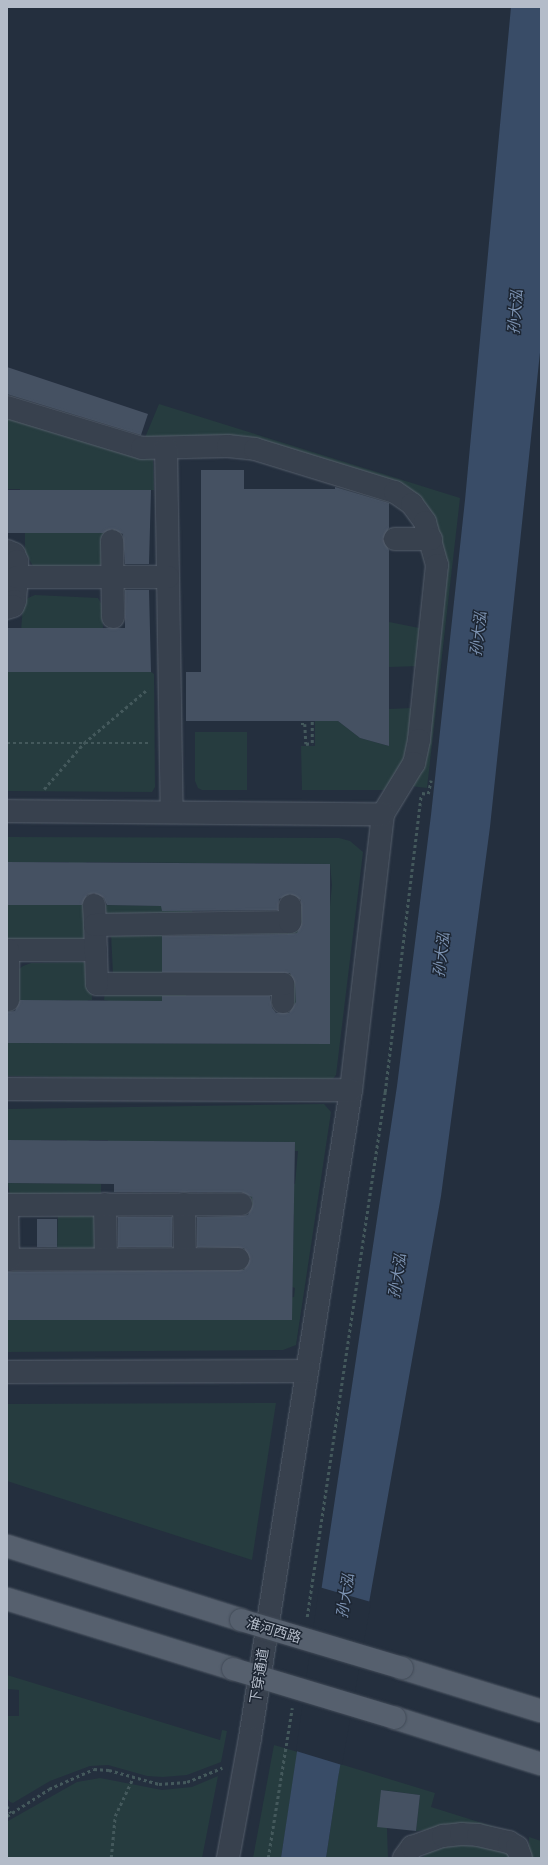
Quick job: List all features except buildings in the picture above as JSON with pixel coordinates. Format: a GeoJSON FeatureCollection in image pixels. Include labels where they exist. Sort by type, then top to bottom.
{"type":"FeatureCollection","features":[{"type":"Feature","properties":{"kind":"main road","name":"淮河西路"},"geometry":{"type":"LineString","coordinates":[[7,1546],[241,1620],[541,1711]]}},
{"type":"Feature","properties":{"kind":"main road"},"geometry":{"type":"LineString","coordinates":[[7,1599],[541,1764]]}},
{"type":"Feature","properties":{"kind":"lane"},"geometry":{"type":"LineString","coordinates":[[7,407],[142,448],[228,446],[255,449],[395,492],[412,504],[425,522],[431,539],[437,565],[437,586],[419,740],[414,763],[382,814],[7,811]]}},
{"type":"Feature","properties":{"kind":"lane"},"geometry":{"type":"LineString","coordinates":[[166,448],[172,812]]}},
{"type":"Feature","properties":{"kind":"lane"},"geometry":{"type":"LineString","coordinates":[[395,539],[431,539]]}},
{"type":"Feature","properties":{"kind":"lane"},"geometry":{"type":"LineString","coordinates":[[112,541],[113,617]]}},
{"type":"Feature","properties":{"kind":"lane"},"geometry":{"type":"LineString","coordinates":[[7,551],[14,554],[17,561],[18,577],[15,601],[13,606],[7,608]]}},
{"type":"Feature","properties":{"kind":"lane"},"geometry":{"type":"LineString","coordinates":[[18,577],[168,577]]}},
{"type":"Feature","properties":{"kind":"lane","name":"下穿通道"},"geometry":{"type":"LineString","coordinates":[[228,1858],[250,1738],[351,1090],[382,814]]}},
{"type":"Feature","properties":{"kind":"lane"},"geometry":{"type":"LineString","coordinates":[[283,987],[193,986],[97,992],[95,915],[195,922],[284,921]]}},
{"type":"Feature","properties":{"kind":"lane"},"geometry":{"type":"LineString","coordinates":[[8,1000],[7,950],[96,950]]}},
{"type":"Feature","properties":{"kind":"lane"},"geometry":{"type":"LineString","coordinates":[[7,1089],[351,1090]]}},
{"type":"Feature","properties":{"kind":"lane"},"geometry":{"type":"LineString","coordinates":[[105,1204],[106,1259]]}},
{"type":"Feature","properties":{"kind":"lane"},"geometry":{"type":"LineString","coordinates":[[184,1204],[185,1259]]}},
{"type":"Feature","properties":{"kind":"lane"},"geometry":{"type":"LineString","coordinates":[[238,1259],[8,1260],[7,1205],[241,1204]]}},
{"type":"Feature","properties":{"kind":"lane"},"geometry":{"type":"LineString","coordinates":[[7,1372],[307,1371]]}},
{"type":"Feature","properties":{"kind":"lane"},"geometry":{"type":"LineString","coordinates":[[404,1858],[412,1847],[443,1836],[461,1834],[478,1835],[509,1842],[517,1847],[521,1858]]}},
{"type":"Feature","properties":{"kind":"path"},"geometry":{"type":"LineString","coordinates":[[43,790],[84,743],[152,686]]}},
{"type":"Feature","properties":{"kind":"path"},"geometry":{"type":"LineString","coordinates":[[302,724],[305,724],[306,744],[312,743],[312,721]]}},
{"type":"Feature","properties":{"kind":"path"},"geometry":{"type":"LineString","coordinates":[[7,743],[151,743]]}},
{"type":"Feature","properties":{"kind":"path"},"geometry":{"type":"LineString","coordinates":[[306,1622],[385,1092],[421,793]]}},
{"type":"Feature","properties":{"kind":"path"},"geometry":{"type":"LineString","coordinates":[[268,1858],[293,1700]]}},
{"type":"Feature","properties":{"kind":"path"},"geometry":{"type":"LineString","coordinates":[[7,1816],[49,1789],[94,1769],[109,1770],[133,1778],[159,1784],[187,1782],[227,1766]]}},
{"type":"Feature","properties":{"kind":"path"},"geometry":{"type":"LineString","coordinates":[[111,1858],[115,1816],[133,1778]]}},
{"type":"Feature","properties":{"kind":"path"},"geometry":{"type":"LineString","coordinates":[[7,1806],[12,1813]]}},
{"type":"Feature","properties":{"kind":"green space"},"geometry":{"type":"Polygon","coordinates":[[[159,404],[460,498],[427,788],[411,786],[446,568],[416,499],[255,441],[144,440],[159,404]]]}},
{"type":"Feature","properties":{"kind":"green space"},"geometry":{"type":"Polygon","coordinates":[[[7,414],[153,457],[154,490],[44,490],[20,493],[20,489],[7,489],[7,414]]]}},
{"type":"Feature","properties":{"kind":"green space"},"geometry":{"type":"Polygon","coordinates":[[[25,533],[104,533],[102,562],[99,567],[33,566],[25,552],[25,533]]]}},
{"type":"Feature","properties":{"kind":"green space"},"geometry":{"type":"Polygon","coordinates":[[[35,595],[98,598],[102,605],[103,628],[45,628],[21,631],[23,605],[28,598],[35,595]]]}},
{"type":"Feature","properties":{"kind":"green space"},"geometry":{"type":"Polygon","coordinates":[[[389,622],[424,629],[419,666],[389,667],[389,622]]]}},
{"type":"Feature","properties":{"kind":"green space"},"geometry":{"type":"Polygon","coordinates":[[[7,672],[151,672],[154,674],[155,787],[152,792],[7,791],[7,672]]]}},
{"type":"Feature","properties":{"kind":"green space"},"geometry":{"type":"Polygon","coordinates":[[[412,708],[413,732],[404,763],[387,790],[302,790],[301,746],[315,746],[315,721],[338,721],[360,738],[389,746],[389,709],[412,708]]]}},
{"type":"Feature","properties":{"kind":"green space"},"geometry":{"type":"Polygon","coordinates":[[[195,732],[247,732],[247,790],[202,790],[198,788],[195,781],[195,732]]]}},
{"type":"Feature","properties":{"kind":"green space"},"geometry":{"type":"Polygon","coordinates":[[[7,837],[339,838],[350,841],[363,852],[336,1075],[331,1081],[324,1082],[7,1076],[7,1043],[330,1044],[330,1003],[292,1005],[290,979],[113,974],[111,933],[296,928],[296,906],[330,906],[332,885],[330,864],[88,862],[69,866],[69,862],[40,862],[15,866],[15,862],[7,862],[7,837]],[[330,934],[162,935],[162,975],[330,974],[330,934]]]}},
{"type":"Feature","properties":{"kind":"green space"},"geometry":{"type":"Polygon","coordinates":[[[7,905],[87,905],[85,939],[7,941],[7,905]]]}},
{"type":"Feature","properties":{"kind":"green space"},"geometry":{"type":"Polygon","coordinates":[[[99,905],[192,906],[192,915],[102,920],[99,905]]]}},
{"type":"Feature","properties":{"kind":"green space"},"geometry":{"type":"Polygon","coordinates":[[[84,962],[91,969],[92,1000],[88,1000],[87,1004],[68,1000],[15,1004],[15,972],[23,966],[31,963],[84,962]]]}},
{"type":"Feature","properties":{"kind":"green space"},"geometry":{"type":"Polygon","coordinates":[[[105,991],[186,992],[186,1001],[131,1001],[110,1004],[110,1001],[104,1000],[105,991]]]}},
{"type":"Feature","properties":{"kind":"green space"},"geometry":{"type":"Polygon","coordinates":[[[324,1104],[331,1112],[296,1345],[283,1350],[7,1352],[7,1320],[294,1297],[295,1288],[292,1287],[294,1214],[250,1213],[249,1184],[295,1184],[298,1151],[295,1151],[295,1142],[132,1141],[132,1144],[108,1144],[108,1140],[89,1140],[88,1144],[67,1144],[67,1140],[41,1140],[41,1144],[16,1143],[16,1140],[7,1140],[7,1109],[324,1104]]]}},
{"type":"Feature","properties":{"kind":"green space"},"geometry":{"type":"Polygon","coordinates":[[[8,1183],[101,1184],[101,1194],[10,1196],[8,1183]]]}},
{"type":"Feature","properties":{"kind":"green space"},"geometry":{"type":"Polygon","coordinates":[[[94,1211],[98,1252],[57,1252],[58,1213],[94,1211]]]}},
{"type":"Feature","properties":{"kind":"green space"},"geometry":{"type":"Polygon","coordinates":[[[276,1403],[252,1560],[7,1481],[7,1404],[276,1403]]]}},
{"type":"Feature","properties":{"kind":"green space"},"geometry":{"type":"Polygon","coordinates":[[[7,1675],[220,1740],[222,1730],[227,1731],[221,1762],[187,1775],[163,1777],[147,1776],[108,1765],[90,1766],[50,1781],[13,1803],[10,1802],[7,1798],[7,1716],[19,1716],[19,1690],[7,1689],[7,1675]]]}},
{"type":"Feature","properties":{"kind":"green space"},"geometry":{"type":"Polygon","coordinates":[[[274,1745],[298,1752],[281,1858],[253,1858],[274,1745]]]}},
{"type":"Feature","properties":{"kind":"green space"},"geometry":{"type":"Polygon","coordinates":[[[340,1764],[435,1793],[431,1807],[498,1828],[477,1825],[416,1831],[420,1795],[382,1790],[387,1828],[388,1858],[326,1858],[340,1764]]]}},
{"type":"Feature","properties":{"kind":"green space"},"geometry":{"type":"Polygon","coordinates":[[[218,1776],[202,1858],[7,1858],[8,1821],[77,1782],[100,1778],[162,1790],[192,1787],[218,1776]]]}},
{"type":"Feature","properties":{"kind":"green space"},"geometry":{"type":"Polygon","coordinates":[[[529,1837],[541,1841],[541,1858],[529,1858],[529,1837]]]}},
{"type":"Feature","properties":{"kind":"green space"},"geometry":{"type":"Polygon","coordinates":[[[452,1843],[502,1848],[512,1858],[422,1858],[428,1852],[452,1843]]]}},
{"type":"Feature","properties":{"kind":"water","name":"孙大泓"},"geometry":{"type":"Polygon","coordinates":[[[511,7],[541,7],[541,343],[490,827],[441,1196],[338,1778],[326,1858],[281,1858],[397,1086],[431,815],[465,500],[511,7]]]}},
{"type":"Feature","properties":{"kind":"pier"},"geometry":{"type":"Polygon","coordinates":[[[319,1587],[371,1602],[342,1765],[296,1751],[319,1587]]]}}]}
